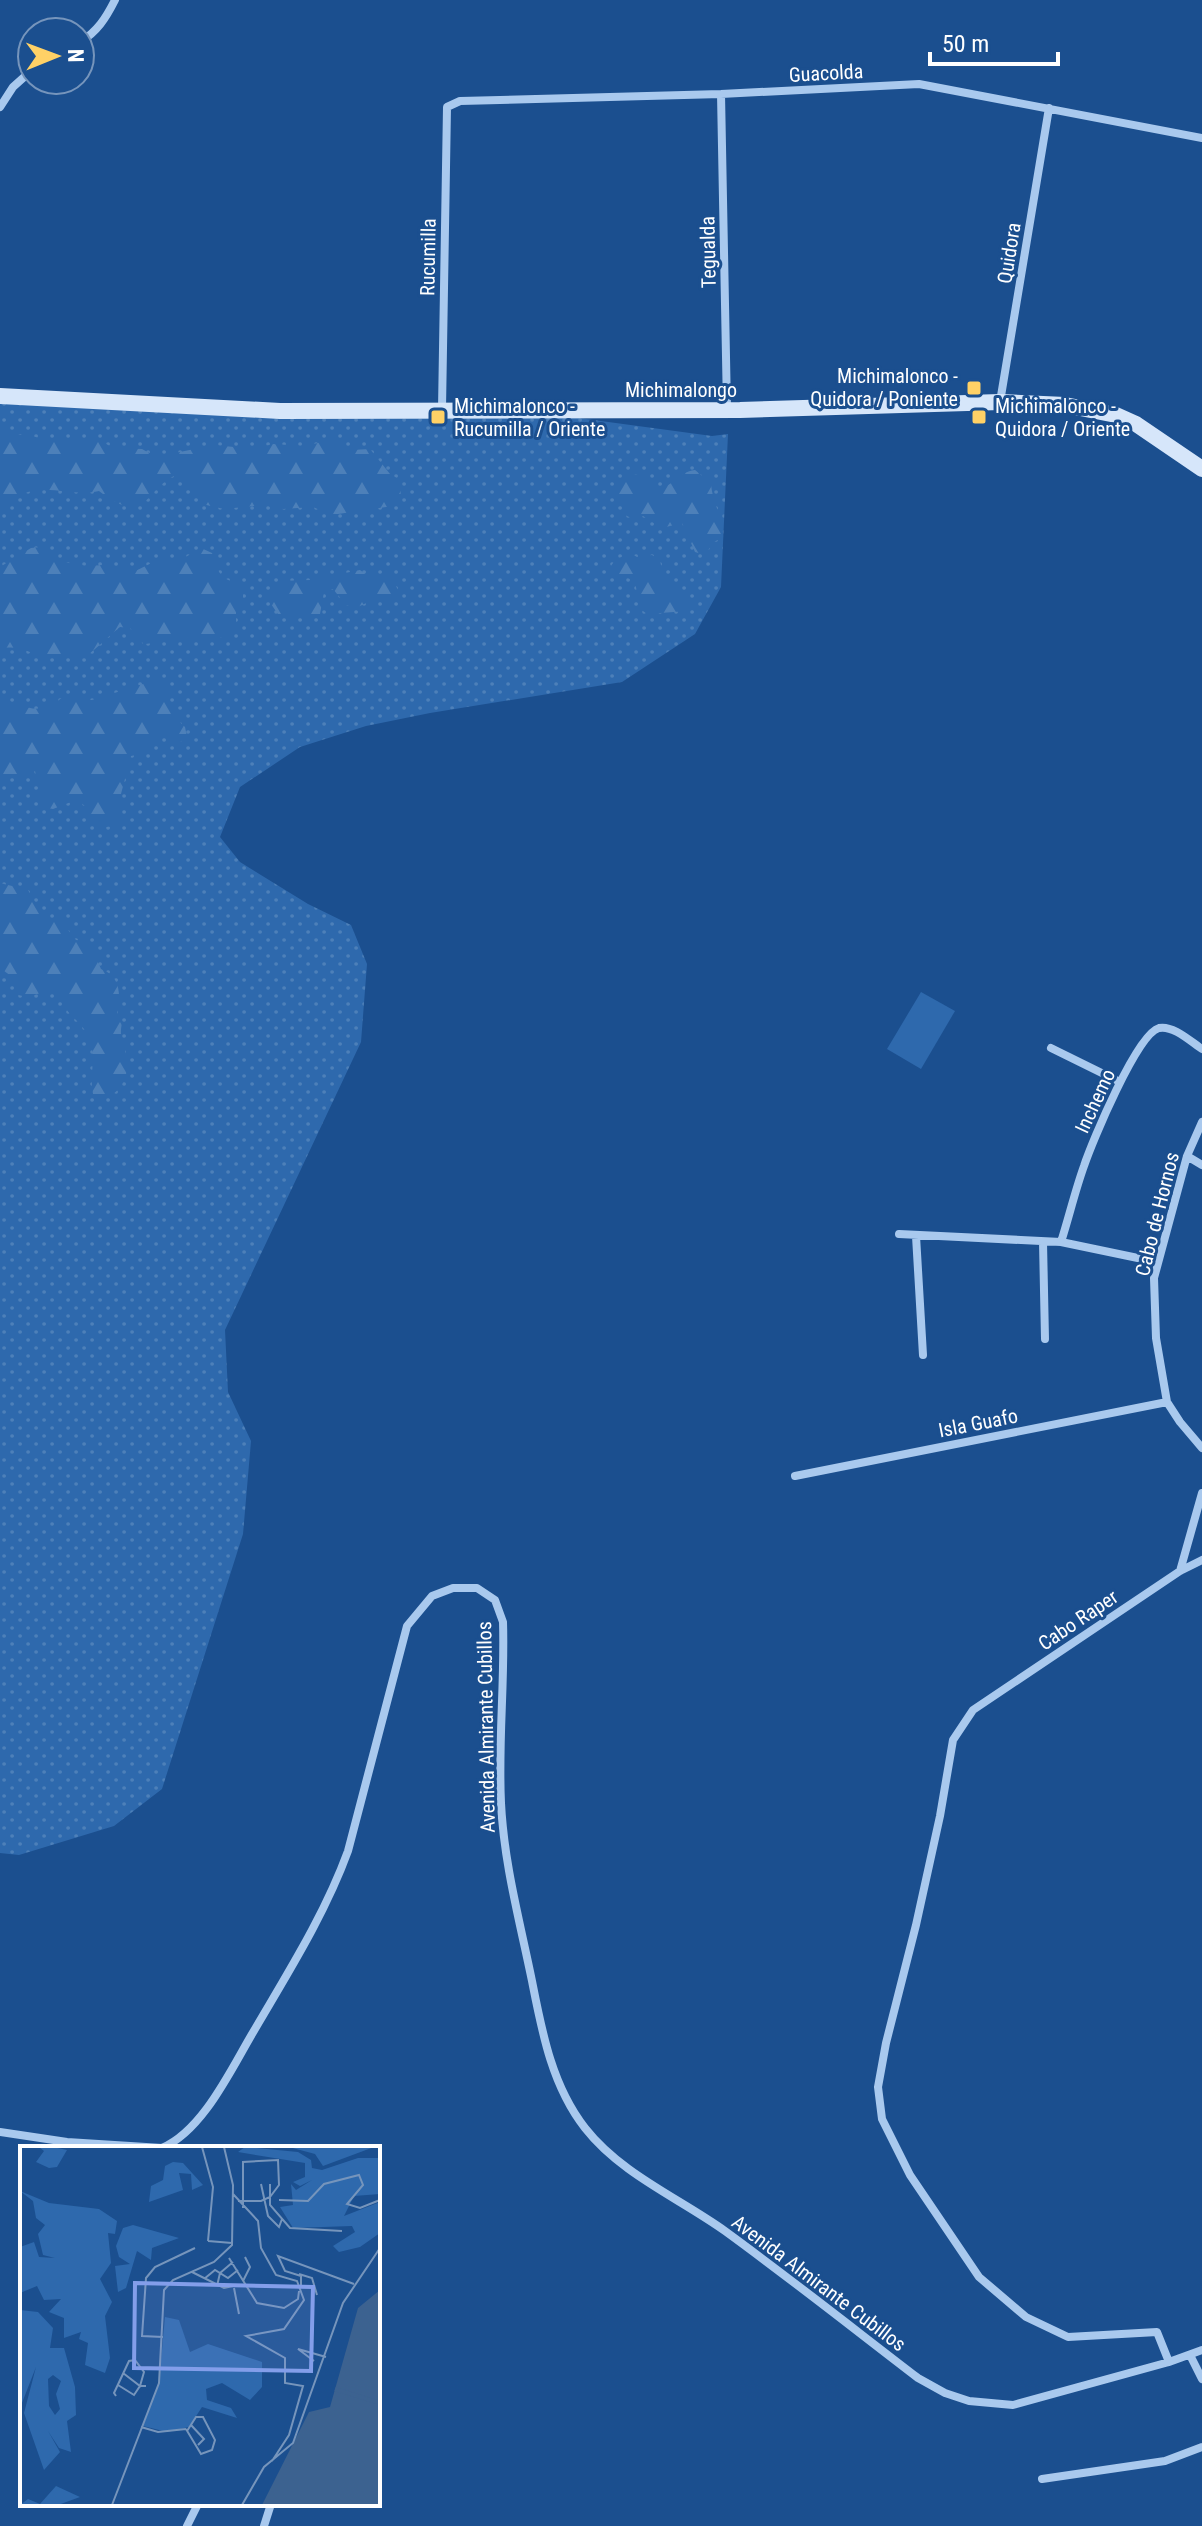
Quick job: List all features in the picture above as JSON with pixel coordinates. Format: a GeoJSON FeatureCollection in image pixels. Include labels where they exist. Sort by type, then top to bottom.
{"type":"FeatureCollection","features":[{"type":"Feature","properties":{"kind":"main road","name":"Michimalongo"},"geometry":{"type":"LineString","coordinates":[[0,396],[280,411],[727,410],[1000,402],[1065,405],[1116,415],[1136,424],[1202,469]]}},
{"type":"Feature","properties":{"kind":"street"},"geometry":{"type":"LineString","coordinates":[[96,30],[106,19],[115,0]]}},
{"type":"Feature","properties":{"kind":"street"},"geometry":{"type":"LineString","coordinates":[[0,107],[16,84]]}},
{"type":"Feature","properties":{"kind":"street","name":"Guacolda"},"geometry":{"type":"LineString","coordinates":[[447,107],[460,101],[721,94],[919,84],[1202,138]]}},
{"type":"Feature","properties":{"kind":"street","name":"Tegualda"},"geometry":{"type":"LineString","coordinates":[[721,94],[727,410]]}},
{"type":"Feature","properties":{"kind":"street","name":"Rucumilla"},"geometry":{"type":"LineString","coordinates":[[442,409],[447,107]]}},
{"type":"Feature","properties":{"kind":"street","name":"Quidora"},"geometry":{"type":"LineString","coordinates":[[1000,402],[1049,108]]}},
{"type":"Feature","properties":{"kind":"street","name":"Inchemo"},"geometry":{"type":"LineString","coordinates":[[1061,1242],[1084,1166],[1120,1082],[1147,1036],[1156,1028],[1169,1028],[1202,1049]]}},
{"type":"Feature","properties":{"kind":"street"},"geometry":{"type":"LineString","coordinates":[[1051,1048],[1120,1082]]}},
{"type":"Feature","properties":{"kind":"street","name":"Cabo de Hornos"},"geometry":{"type":"LineString","coordinates":[[1202,1122],[1187,1156],[1154,1278],[1156,1338],[1167,1402],[1202,1448]]}},
{"type":"Feature","properties":{"kind":"street"},"geometry":{"type":"LineString","coordinates":[[1187,1156],[1202,1165]]}},
{"type":"Feature","properties":{"kind":"street"},"geometry":{"type":"LineString","coordinates":[[899,1234],[1061,1242],[1157,1262]]}},
{"type":"Feature","properties":{"kind":"street"},"geometry":{"type":"LineString","coordinates":[[916,1236],[923,1355]]}},
{"type":"Feature","properties":{"kind":"street"},"geometry":{"type":"LineString","coordinates":[[1043,1242],[1045,1339]]}},
{"type":"Feature","properties":{"kind":"street","name":"Isla Guafo"},"geometry":{"type":"LineString","coordinates":[[795,1476],[1167,1402]]}},
{"type":"Feature","properties":{"kind":"street"},"geometry":{"type":"LineString","coordinates":[[1180,1571],[1202,1493]]}},
{"type":"Feature","properties":{"kind":"street","name":"Cabo Raper"},"geometry":{"type":"LineString","coordinates":[[1169,2362],[1157,2332],[1068,2337],[1026,2317],[979,2277],[910,2175],[882,2119],[878,2087],[940,1816],[953,1740],[973,1710],[1180,1571],[1202,1560]]}},
{"type":"Feature","properties":{"kind":"street","name":"Avenida Almirante Cubillos"},"geometry":{"type":"LineString","coordinates":[[166,2146],[175,2142],[198,2118],[219,2088],[335,1886],[348,1851],[407,1626],[432,1596],[453,1588],[477,1588],[495,1600],[503,1622],[501,1803],[506,1856],[515,1902],[541,2029],[553,2068],[585,2129],[629,2168],[723,2230],[918,2378],[945,2393],[969,2401],[1013,2405],[1202,2350]]}},
{"type":"Feature","properties":{"kind":"street","name":"Avenida Almirante Cubillos"},"geometry":{"type":"LineString","coordinates":[[0,2132],[95,2146]]}},
{"type":"Feature","properties":{"kind":"street"},"geometry":{"type":"LineString","coordinates":[[1190,2355],[1202,2379]]}},
{"type":"Feature","properties":{"kind":"street"},"geometry":{"type":"LineString","coordinates":[[1042,2479],[1165,2461],[1202,2447]]}},
{"type":"Feature","properties":{"kind":"street"},"geometry":{"type":"LineString","coordinates":[[187,2526],[197,2506]]}},
{"type":"Feature","properties":{"kind":"street"},"geometry":{"type":"LineString","coordinates":[[264,2526],[270,2506]]}},
{"type":"Feature","properties":{"kind":"green space"},"geometry":{"type":"Polygon","coordinates":[[[0,394],[59,399],[512,409],[712,436],[728,434],[721,587],[695,634],[622,682],[366,726],[300,747],[240,787],[220,837],[240,862],[308,904],[351,925],[367,964],[361,1042],[225,1330],[228,1392],[251,1441],[243,1534],[162,1789],[114,1826],[19,1855],[0,1853],[0,394]]]}},
{"type":"Feature","properties":{"kind":"green space"},"geometry":{"type":"Polygon","coordinates":[[[0,432],[36,437],[44,442],[103,442],[113,448],[142,449],[160,459],[214,445],[254,449],[273,444],[303,446],[333,440],[352,450],[370,449],[390,474],[400,480],[401,501],[393,506],[331,515],[313,507],[283,509],[263,505],[224,509],[202,504],[188,480],[179,474],[137,506],[115,502],[99,491],[37,490],[25,493],[0,508],[0,432]]]}},
{"type":"Feature","properties":{"kind":"green space"},"geometry":{"type":"Polygon","coordinates":[[[695,470],[711,483],[723,531],[723,538],[713,542],[704,553],[695,552],[682,523],[662,528],[643,516],[630,517],[623,513],[622,504],[610,495],[621,481],[633,475],[645,475],[660,488],[695,470]]]}},
{"type":"Feature","properties":{"kind":"green space"},"geometry":{"type":"Polygon","coordinates":[[[41,547],[58,561],[135,571],[159,561],[177,562],[201,548],[212,553],[222,576],[236,582],[243,591],[243,602],[236,609],[236,630],[221,638],[175,638],[143,644],[130,628],[120,627],[87,655],[45,655],[15,648],[0,649],[0,567],[31,548],[41,547]]]}},
{"type":"Feature","properties":{"kind":"green space"},"geometry":{"type":"Polygon","coordinates":[[[632,554],[637,557],[652,555],[660,560],[664,581],[676,584],[689,599],[687,611],[647,614],[639,608],[635,580],[609,573],[617,559],[632,554]]]}},
{"type":"Feature","properties":{"kind":"green space"},"geometry":{"type":"Polygon","coordinates":[[[360,570],[369,577],[390,574],[399,592],[394,601],[378,599],[355,608],[346,605],[333,589],[324,592],[320,614],[312,619],[301,615],[280,617],[271,604],[271,589],[279,581],[310,580],[360,570]]]}},
{"type":"Feature","properties":{"kind":"green space"},"geometry":{"type":"Polygon","coordinates":[[[159,679],[167,683],[166,694],[185,727],[187,737],[179,743],[172,737],[162,735],[150,752],[131,756],[117,809],[121,821],[112,826],[99,825],[76,800],[53,809],[43,807],[35,771],[14,778],[0,775],[0,697],[38,709],[67,696],[92,700],[159,679]]]}},
{"type":"Feature","properties":{"kind":"green space"},"geometry":{"type":"Polygon","coordinates":[[[0,883],[28,890],[43,916],[62,922],[76,940],[86,941],[101,969],[116,982],[119,994],[117,1014],[122,1023],[127,1068],[123,1082],[114,1093],[102,1098],[94,1097],[90,1040],[66,1009],[59,994],[50,990],[28,997],[18,995],[11,976],[0,968],[0,883]]]}},
{"type":"Feature","properties":{"kind":"green space"},"geometry":{"type":"Polygon","coordinates":[[[921,992],[955,1011],[921,1069],[887,1049],[921,992]]]}},
{"type":"Feature","properties":{"kind":"place","name":"Michimalonco - Quidora / Poniente"},"geometry":{"type":"Point","coordinates":[974,388]}},
{"type":"Feature","properties":{"kind":"place","name":"Michimalonco - Rucumilla / Oriente"},"geometry":{"type":"Point","coordinates":[438,417]}},
{"type":"Feature","properties":{"kind":"place","name":"Michimalonco - Quidora / Oriente"},"geometry":{"type":"Point","coordinates":[979,417]}}]}
